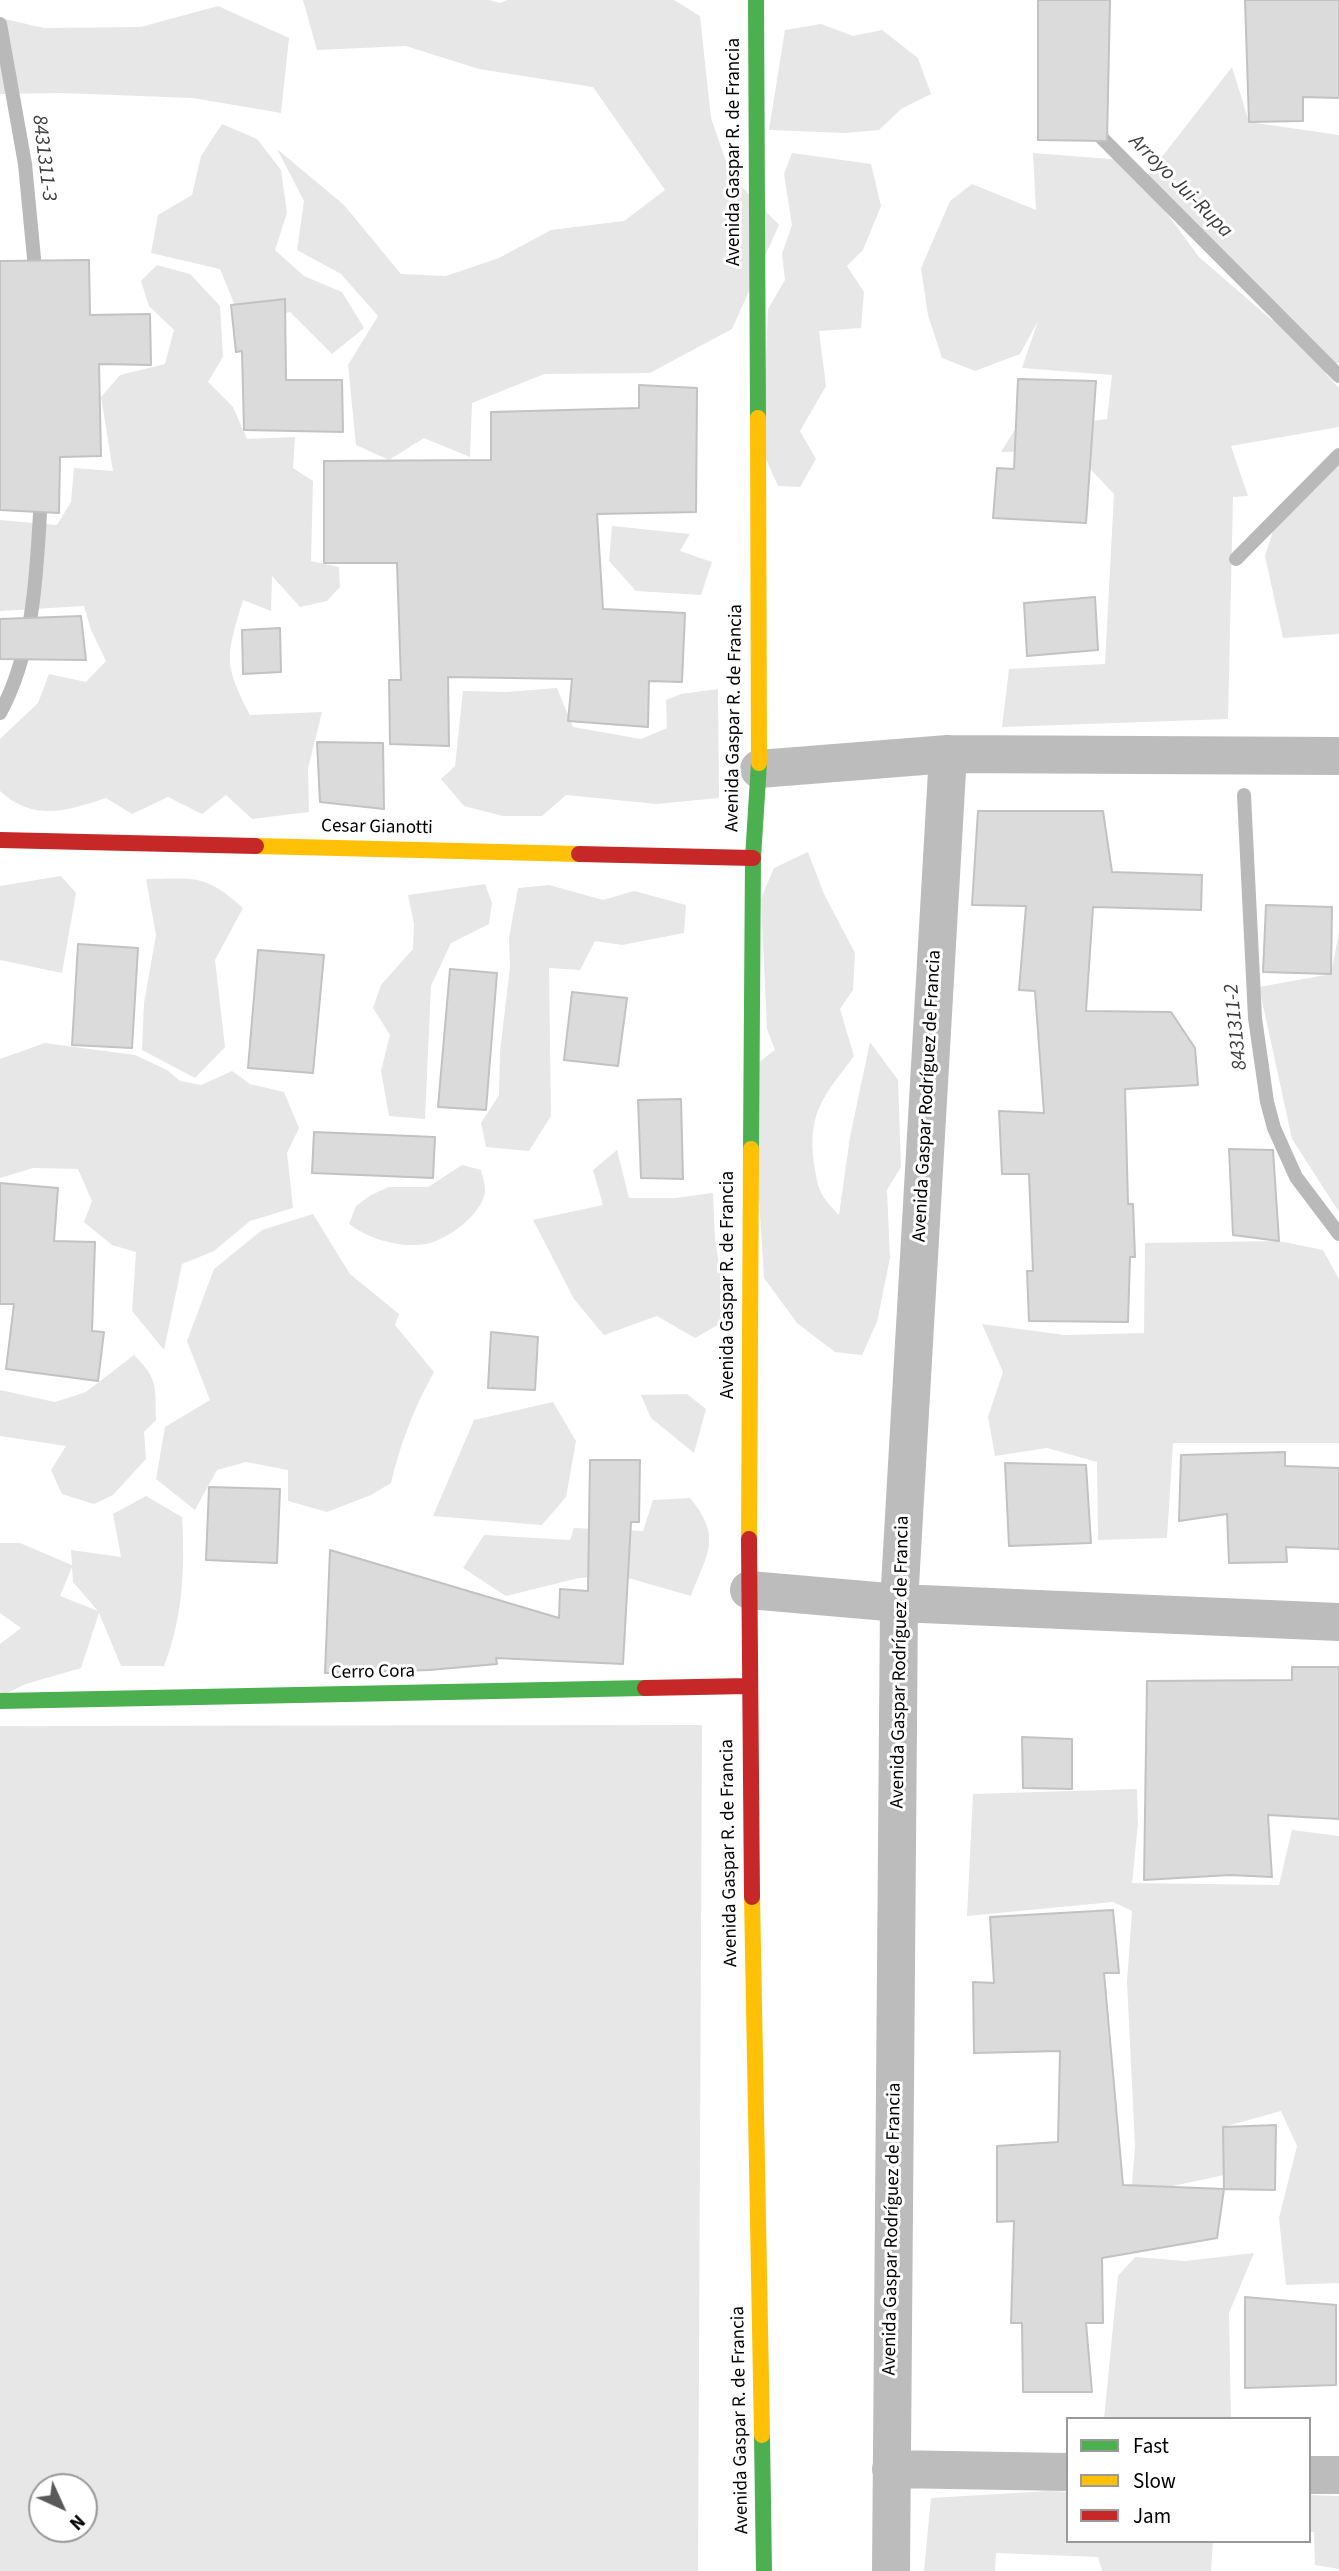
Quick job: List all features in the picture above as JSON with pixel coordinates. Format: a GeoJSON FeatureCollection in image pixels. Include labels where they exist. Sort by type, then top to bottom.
{"type":"FeatureCollection","features":[{"type":"Feature","properties":{"kind":"street","name":"Avenida Gaspar R. de Francia"},"geometry":{"type":"LineString","coordinates":[[756,0],[759,769],[753,858],[748,1686],[764,2571]]}},
{"type":"Feature","properties":{"kind":"street"},"geometry":{"type":"LineString","coordinates":[[759,769],[948,754],[1339,756]]}},
{"type":"Feature","properties":{"kind":"street","name":"Avenida Gaspar Rodríguez de Francia"},"geometry":{"type":"LineString","coordinates":[[891,2571],[899,1604],[948,754]]}},
{"type":"Feature","properties":{"kind":"street","name":"Cesar Gianotti"},"geometry":{"type":"LineString","coordinates":[[0,840],[753,858]]}},
{"type":"Feature","properties":{"kind":"street"},"geometry":{"type":"LineString","coordinates":[[748,1590],[899,1604],[1339,1622]]}},
{"type":"Feature","properties":{"kind":"street","name":"Cerro Cora"},"geometry":{"type":"LineString","coordinates":[[0,1701],[748,1686]]}},
{"type":"Feature","properties":{"kind":"street"},"geometry":{"type":"LineString","coordinates":[[891,2469],[1066,2472]]}},
{"type":"Feature","properties":{"kind":"street"},"geometry":{"type":"LineString","coordinates":[[1311,2475],[1339,2476]]}},
{"type":"Feature","properties":{"kind":"shaded area"},"geometry":{"type":"Polygon","coordinates":[[[303,0],[489,0],[500,3],[507,0],[674,0],[700,16],[711,118],[731,176],[779,225],[732,329],[650,373],[544,374],[472,403],[470,457],[424,438],[389,460],[356,445],[348,365],[378,316],[341,274],[297,250],[304,201],[277,149],[344,205],[401,274],[446,276],[499,258],[551,230],[624,221],[665,190],[593,87],[479,69],[406,46],[317,50],[303,0]]]}},
{"type":"Feature","properties":{"kind":"shaded area"},"geometry":{"type":"Polygon","coordinates":[[[218,6],[289,38],[281,113],[193,98],[61,93],[0,94],[0,18],[44,28],[141,27],[218,6]]]}},
{"type":"Feature","properties":{"kind":"shaded area"},"geometry":{"type":"Polygon","coordinates":[[[821,24],[853,36],[882,30],[918,58],[931,94],[901,109],[879,130],[845,133],[769,130],[785,30],[821,24]]]}},
{"type":"Feature","properties":{"kind":"shaded area"},"geometry":{"type":"Polygon","coordinates":[[[1232,67],[1249,122],[1339,135],[1339,363],[1331,364],[1326,374],[1339,388],[1339,427],[1231,446],[1248,496],[1233,497],[1228,719],[1002,727],[1009,669],[1105,664],[1114,494],[1072,450],[1001,452],[1014,431],[1107,419],[1112,375],[1022,368],[1038,321],[1020,354],[975,371],[942,358],[928,315],[921,268],[950,201],[972,184],[1036,210],[1033,153],[1123,160],[1143,181],[1232,67]],[[1147,186],[1199,257],[1273,321],[1266,303],[1147,186]]]}},
{"type":"Feature","properties":{"kind":"shaded area"},"geometry":{"type":"Polygon","coordinates":[[[222,124],[257,139],[281,170],[287,213],[275,250],[304,276],[342,292],[364,328],[332,354],[290,312],[249,321],[236,308],[220,269],[151,253],[158,215],[192,195],[201,156],[222,124]]]}},
{"type":"Feature","properties":{"kind":"shaded area"},"geometry":{"type":"Polygon","coordinates":[[[792,153],[871,164],[881,206],[863,250],[847,266],[864,292],[861,328],[819,331],[826,386],[800,431],[816,459],[800,487],[778,486],[762,450],[768,309],[785,280],[782,254],[792,225],[784,174],[792,153]]]}},
{"type":"Feature","properties":{"kind":"shaded area"},"geometry":{"type":"Polygon","coordinates":[[[157,265],[190,274],[220,306],[223,357],[208,382],[233,407],[247,439],[295,437],[293,468],[313,481],[311,561],[339,567],[340,587],[327,601],[300,607],[272,576],[271,611],[243,600],[231,648],[231,671],[250,715],[322,712],[308,768],[309,812],[252,819],[226,795],[202,814],[168,797],[132,814],[106,798],[78,807],[51,811],[25,807],[0,791],[0,739],[38,703],[49,674],[86,682],[106,661],[91,630],[84,606],[0,611],[0,520],[57,525],[71,502],[74,468],[113,471],[101,397],[120,375],[165,364],[174,330],[149,306],[141,281],[157,265]]]}},
{"type":"Feature","properties":{"kind":"shaded area"},"geometry":{"type":"Polygon","coordinates":[[[1339,454],[1339,634],[1283,638],[1265,556],[1278,515],[1339,454]]]}},
{"type":"Feature","properties":{"kind":"shaded area"},"geometry":{"type":"Polygon","coordinates":[[[612,526],[690,534],[680,551],[712,562],[701,595],[636,591],[609,561],[612,526]]]}},
{"type":"Feature","properties":{"kind":"shaded area"},"geometry":{"type":"Polygon","coordinates":[[[557,688],[573,727],[641,739],[667,728],[666,700],[681,694],[718,689],[719,798],[657,804],[566,795],[542,816],[503,816],[464,806],[441,779],[455,766],[463,691],[507,692],[557,688]]]}},
{"type":"Feature","properties":{"kind":"shaded area"},"geometry":{"type":"Polygon","coordinates":[[[808,852],[824,894],[855,953],[853,990],[840,1009],[854,1056],[820,1105],[813,1130],[814,1163],[819,1186],[824,1197],[839,1215],[850,1137],[870,1042],[898,1080],[901,1167],[887,1190],[890,1258],[877,1322],[862,1355],[835,1352],[797,1323],[764,1278],[751,1068],[775,1050],[767,1029],[761,898],[774,868],[808,852]]]}},
{"type":"Feature","properties":{"kind":"shaded area"},"geometry":{"type":"Polygon","coordinates":[[[61,876],[76,893],[62,973],[0,960],[0,886],[61,876]]]}},
{"type":"Feature","properties":{"kind":"shaded area"},"geometry":{"type":"Polygon","coordinates":[[[146,879],[198,880],[218,889],[243,908],[215,960],[225,1047],[195,1078],[142,1050],[144,1003],[156,935],[146,879]]]}},
{"type":"Feature","properties":{"kind":"shaded area"},"geometry":{"type":"Polygon","coordinates":[[[485,884],[492,903],[489,924],[451,943],[431,986],[425,1119],[389,1116],[381,1071],[390,1035],[373,1008],[381,985],[413,949],[414,924],[408,895],[485,884]]]}},
{"type":"Feature","properties":{"kind":"shaded area"},"geometry":{"type":"Polygon","coordinates":[[[549,885],[603,900],[634,891],[686,905],[684,933],[622,945],[595,941],[580,970],[549,968],[551,1116],[529,1151],[486,1147],[481,1123],[499,1095],[500,1052],[510,967],[509,938],[518,888],[549,885]]]}},
{"type":"Feature","properties":{"kind":"shaded area"},"geometry":{"type":"Polygon","coordinates":[[[1339,932],[1339,1212],[1292,1139],[1259,987],[1331,974],[1339,932]]]}},
{"type":"Feature","properties":{"kind":"shaded area"},"geometry":{"type":"Polygon","coordinates":[[[45,1043],[135,1055],[167,1070],[180,1081],[201,1085],[232,1071],[250,1084],[284,1092],[299,1128],[287,1153],[293,1208],[250,1221],[214,1251],[182,1264],[164,1350],[132,1311],[136,1252],[112,1245],[84,1222],[92,1201],[78,1169],[33,1168],[0,1178],[0,1059],[45,1043]]]}},
{"type":"Feature","properties":{"kind":"shaded area"},"geometry":{"type":"Polygon","coordinates":[[[617,1150],[629,1198],[675,1198],[713,1193],[715,1239],[728,1319],[695,1338],[657,1316],[604,1335],[574,1299],[533,1220],[603,1205],[593,1170],[617,1150]]]}},
{"type":"Feature","properties":{"kind":"shaded area"},"geometry":{"type":"Polygon","coordinates":[[[462,1165],[481,1170],[485,1192],[483,1200],[463,1225],[435,1242],[396,1244],[376,1238],[349,1224],[356,1206],[371,1195],[389,1187],[428,1187],[462,1165]]]}},
{"type":"Feature","properties":{"kind":"shaded area"},"geometry":{"type":"Polygon","coordinates":[[[313,1214],[350,1274],[399,1314],[395,1325],[434,1372],[408,1426],[391,1483],[371,1495],[327,1512],[288,1501],[288,1470],[246,1462],[217,1470],[195,1510],[156,1479],[165,1427],[210,1400],[187,1341],[214,1269],[262,1230],[313,1214]]]}},
{"type":"Feature","properties":{"kind":"shaded area"},"geometry":{"type":"Polygon","coordinates":[[[1279,1241],[1323,1250],[1339,1279],[1339,1443],[1173,1443],[1167,1538],[1098,1540],[1097,1462],[1047,1448],[995,1456],[988,1417],[1003,1372],[982,1324],[1065,1335],[1144,1333],[1145,1243],[1279,1241]]]}},
{"type":"Feature","properties":{"kind":"shaded area"},"geometry":{"type":"Polygon","coordinates":[[[134,1355],[152,1378],[156,1420],[144,1432],[146,1459],[113,1495],[94,1504],[62,1494],[51,1470],[66,1446],[0,1436],[0,1390],[55,1402],[86,1392],[134,1355]]]}},
{"type":"Feature","properties":{"kind":"shaded area"},"geometry":{"type":"Polygon","coordinates":[[[687,1394],[706,1409],[694,1453],[651,1418],[641,1395],[687,1394]]]}},
{"type":"Feature","properties":{"kind":"shaded area"},"geometry":{"type":"Polygon","coordinates":[[[553,1402],[576,1441],[566,1497],[542,1525],[433,1516],[474,1420],[553,1402]]]}},
{"type":"Feature","properties":{"kind":"shaded area"},"geometry":{"type":"Polygon","coordinates":[[[146,1496],[182,1517],[183,1555],[179,1611],[164,1666],[121,1666],[99,1613],[81,1668],[26,1684],[0,1696],[0,1644],[21,1628],[0,1613],[0,1543],[20,1543],[72,1565],[71,1550],[121,1557],[113,1514],[146,1496]],[[72,1567],[60,1596],[98,1611],[73,1582],[72,1567]]]}},
{"type":"Feature","properties":{"kind":"shaded area"},"geometry":{"type":"Polygon","coordinates":[[[690,1498],[700,1512],[709,1535],[706,1557],[691,1596],[618,1575],[579,1578],[506,1596],[463,1568],[484,1535],[570,1540],[574,1528],[643,1531],[653,1500],[690,1498]]]}},
{"type":"Feature","properties":{"kind":"shaded area"},"geometry":{"type":"Polygon","coordinates":[[[702,1725],[698,2571],[0,2571],[0,1726],[702,1725]]]}},
{"type":"Feature","properties":{"kind":"shaded area"},"geometry":{"type":"Polygon","coordinates":[[[1137,1789],[1138,1823],[1132,1883],[1279,1885],[1292,1830],[1339,1836],[1339,2283],[1286,2285],[1279,2218],[1297,2146],[1281,2111],[1223,2127],[1224,2175],[1131,2195],[1135,2147],[1127,1982],[1132,1911],[1113,1902],[967,1916],[973,1794],[1137,1789]]]}},
{"type":"Feature","properties":{"kind":"shaded area"},"geometry":{"type":"Polygon","coordinates":[[[1254,2253],[1229,2313],[1231,2417],[1104,2417],[1118,2276],[1135,2257],[1185,2261],[1254,2253]]]}},
{"type":"Feature","properties":{"kind":"shaded area"},"geometry":{"type":"Polygon","coordinates":[[[1066,2492],[1066,2543],[1213,2543],[1211,2571],[1102,2571],[1098,2557],[996,2553],[995,2571],[924,2571],[931,2498],[1066,2492]]]}},
{"type":"Feature","properties":{"kind":"shaded area"},"geometry":{"type":"Polygon","coordinates":[[[1311,2495],[1339,2496],[1339,2569],[1315,2565],[1314,2532],[1311,2532],[1311,2495]]]}},
{"type":"Feature","properties":{"kind":"building"},"geometry":{"type":"Polygon","coordinates":[[[1038,0],[1110,0],[1107,141],[1038,140],[1038,0]]]}},
{"type":"Feature","properties":{"kind":"building"},"geometry":{"type":"Polygon","coordinates":[[[1245,0],[1339,0],[1339,98],[1303,97],[1303,121],[1249,122],[1245,0]]]}},
{"type":"Feature","properties":{"kind":"building"},"geometry":{"type":"Polygon","coordinates":[[[89,260],[90,315],[150,314],[151,365],[99,364],[101,456],[60,457],[59,513],[0,510],[0,261],[89,260]]]}},
{"type":"Feature","properties":{"kind":"building"},"geometry":{"type":"Polygon","coordinates":[[[285,299],[286,380],[342,380],[343,432],[244,430],[242,351],[236,352],[231,305],[285,299]]]}},
{"type":"Feature","properties":{"kind":"building"},"geometry":{"type":"Polygon","coordinates":[[[1018,379],[1096,381],[1086,523],[993,518],[997,468],[1014,469],[1018,379]]]}},
{"type":"Feature","properties":{"kind":"building"},"geometry":{"type":"Polygon","coordinates":[[[639,385],[697,388],[696,512],[597,514],[603,609],[685,613],[682,682],[649,681],[648,727],[568,721],[572,679],[448,677],[449,746],[390,744],[389,680],[401,680],[397,563],[324,563],[324,461],[491,460],[491,412],[639,408],[639,385]]]}},
{"type":"Feature","properties":{"kind":"building"},"geometry":{"type":"Polygon","coordinates":[[[1095,597],[1098,650],[1027,656],[1024,603],[1095,597]]]}},
{"type":"Feature","properties":{"kind":"building"},"geometry":{"type":"Polygon","coordinates":[[[81,616],[86,660],[0,659],[0,619],[81,616]]]}},
{"type":"Feature","properties":{"kind":"building"},"geometry":{"type":"Polygon","coordinates":[[[280,628],[281,672],[243,674],[242,630],[280,628]]]}},
{"type":"Feature","properties":{"kind":"building"},"geometry":{"type":"Polygon","coordinates":[[[317,742],[383,743],[384,809],[320,802],[317,742]]]}},
{"type":"Feature","properties":{"kind":"building"},"geometry":{"type":"Polygon","coordinates":[[[978,811],[1103,811],[1112,872],[1202,875],[1201,910],[1093,907],[1086,1011],[1171,1012],[1195,1048],[1198,1085],[1125,1089],[1128,1204],[1133,1204],[1135,1257],[1130,1257],[1128,1322],[1029,1321],[1027,1271],[1033,1271],[1029,1174],[1002,1174],[999,1111],[1044,1113],[1035,991],[1019,990],[1026,906],[972,905],[978,811]]]}},
{"type":"Feature","properties":{"kind":"building"},"geometry":{"type":"Polygon","coordinates":[[[1266,905],[1332,907],[1331,974],[1263,972],[1266,905]]]}},
{"type":"Feature","properties":{"kind":"building"},"geometry":{"type":"Polygon","coordinates":[[[78,944],[138,948],[132,1048],[72,1045],[78,944]]]}},
{"type":"Feature","properties":{"kind":"building"},"geometry":{"type":"Polygon","coordinates":[[[258,950],[324,955],[313,1073],[248,1068],[258,950]]]}},
{"type":"Feature","properties":{"kind":"building"},"geometry":{"type":"Polygon","coordinates":[[[450,969],[497,973],[486,1110],[438,1107],[450,969]]]}},
{"type":"Feature","properties":{"kind":"building"},"geometry":{"type":"Polygon","coordinates":[[[572,992],[627,998],[618,1066],[564,1060],[572,992]]]}},
{"type":"Feature","properties":{"kind":"building"},"geometry":{"type":"Polygon","coordinates":[[[681,1099],[683,1179],[641,1178],[638,1100],[681,1099]]]}},
{"type":"Feature","properties":{"kind":"building"},"geometry":{"type":"Polygon","coordinates":[[[314,1132],[435,1137],[433,1178],[312,1173],[314,1132]]]}},
{"type":"Feature","properties":{"kind":"building"},"geometry":{"type":"Polygon","coordinates":[[[1229,1149],[1273,1150],[1279,1241],[1233,1235],[1229,1149]]]}},
{"type":"Feature","properties":{"kind":"building"},"geometry":{"type":"Polygon","coordinates":[[[0,1183],[58,1188],[54,1241],[95,1242],[92,1331],[104,1332],[98,1381],[6,1369],[14,1304],[0,1304],[0,1183]]]}},
{"type":"Feature","properties":{"kind":"building"},"geometry":{"type":"Polygon","coordinates":[[[491,1332],[538,1337],[535,1390],[488,1388],[491,1332]]]}},
{"type":"Feature","properties":{"kind":"building"},"geometry":{"type":"Polygon","coordinates":[[[1285,1452],[1285,1466],[1339,1468],[1339,1549],[1286,1547],[1287,1562],[1229,1563],[1227,1514],[1179,1521],[1181,1455],[1285,1452]]]}},
{"type":"Feature","properties":{"kind":"building"},"geometry":{"type":"Polygon","coordinates":[[[590,1460],[640,1460],[639,1522],[631,1522],[623,1664],[496,1658],[497,1664],[430,1670],[325,1673],[330,1550],[559,1618],[560,1589],[588,1591],[590,1460]]]}},
{"type":"Feature","properties":{"kind":"building"},"geometry":{"type":"Polygon","coordinates":[[[1005,1463],[1086,1465],[1091,1543],[1009,1546],[1005,1463]]]}},
{"type":"Feature","properties":{"kind":"building"},"geometry":{"type":"Polygon","coordinates":[[[209,1487],[280,1489],[277,1563],[206,1560],[209,1487]]]}},
{"type":"Feature","properties":{"kind":"building"},"geometry":{"type":"Polygon","coordinates":[[[1292,1667],[1339,1667],[1339,1819],[1268,1815],[1272,1877],[1230,1875],[1144,1880],[1147,1681],[1292,1680],[1292,1667]]]}},
{"type":"Feature","properties":{"kind":"building"},"geometry":{"type":"Polygon","coordinates":[[[1022,1737],[1072,1739],[1072,1789],[1023,1788],[1022,1737]]]}},
{"type":"Feature","properties":{"kind":"building"},"geometry":{"type":"Polygon","coordinates":[[[1113,1910],[1119,1973],[1104,1973],[1123,2185],[1224,2189],[1217,2238],[1102,2258],[1103,2323],[1086,2323],[1092,2392],[1023,2392],[1022,2323],[1011,2323],[1014,2221],[997,2222],[997,2146],[1058,2142],[1060,2051],[974,2053],[973,1982],[994,1983],[990,1917],[1113,1910]]]}},
{"type":"Feature","properties":{"kind":"building"},"geometry":{"type":"Polygon","coordinates":[[[1276,2125],[1275,2190],[1224,2189],[1223,2127],[1276,2125]]]}},
{"type":"Feature","properties":{"kind":"building"},"geometry":{"type":"Polygon","coordinates":[[[1245,2297],[1336,2305],[1336,2385],[1245,2388],[1245,2297]]]}},
{"type":"Feature","properties":{"kind":"waterway","name":"8431311-3"},"geometry":{"type":"LineString","coordinates":[[0,24],[25,164],[36,279]]}},
{"type":"Feature","properties":{"kind":"waterway","name":"Arroyo Jui-Rupa"},"geometry":{"type":"LineString","coordinates":[[1093,129],[1339,376]]}},
{"type":"Feature","properties":{"kind":"waterway","name":"8431311-2"},"geometry":{"type":"LineString","coordinates":[[1236,559],[1339,455]]}},
{"type":"Feature","properties":{"kind":"waterway","name":"8431311-3"},"geometry":{"type":"LineString","coordinates":[[0,713],[12,688],[27,635],[35,579],[41,495]]}},
{"type":"Feature","properties":{"kind":"waterway","name":"8431311-2"},"geometry":{"type":"LineString","coordinates":[[1244,795],[1255,1018],[1267,1102],[1274,1128],[1296,1177],[1339,1234]]}},
{"type":"Feature","properties":{"kind":"traffic: fast"},"geometry":{"type":"LineString","coordinates":[[756,0],[758,418]]}},
{"type":"Feature","properties":{"kind":"traffic: fast"},"geometry":{"type":"LineString","coordinates":[[751,1149],[753,858],[759,763]]}},
{"type":"Feature","properties":{"kind":"traffic: fast"},"geometry":{"type":"LineString","coordinates":[[0,1701],[645,1688]]}},
{"type":"Feature","properties":{"kind":"traffic: fast"},"geometry":{"type":"LineString","coordinates":[[762,2435],[764,2571]]}},
{"type":"Feature","properties":{"kind":"traffic: slow"},"geometry":{"type":"LineString","coordinates":[[758,418],[759,763]]}},
{"type":"Feature","properties":{"kind":"traffic: slow"},"geometry":{"type":"LineString","coordinates":[[256,846],[579,854]]}},
{"type":"Feature","properties":{"kind":"traffic: slow"},"geometry":{"type":"LineString","coordinates":[[749,1539],[751,1149]]}},
{"type":"Feature","properties":{"kind":"traffic: slow"},"geometry":{"type":"LineString","coordinates":[[752,1897],[762,2435]]}},
{"type":"Feature","properties":{"kind":"traffic: jam"},"geometry":{"type":"LineString","coordinates":[[0,840],[256,846]]}},
{"type":"Feature","properties":{"kind":"traffic: jam"},"geometry":{"type":"LineString","coordinates":[[579,854],[753,858]]}},
{"type":"Feature","properties":{"kind":"traffic: jam"},"geometry":{"type":"LineString","coordinates":[[749,1539],[752,1897]]}},
{"type":"Feature","properties":{"kind":"traffic: jam"},"geometry":{"type":"LineString","coordinates":[[645,1688],[748,1686]]}}]}
